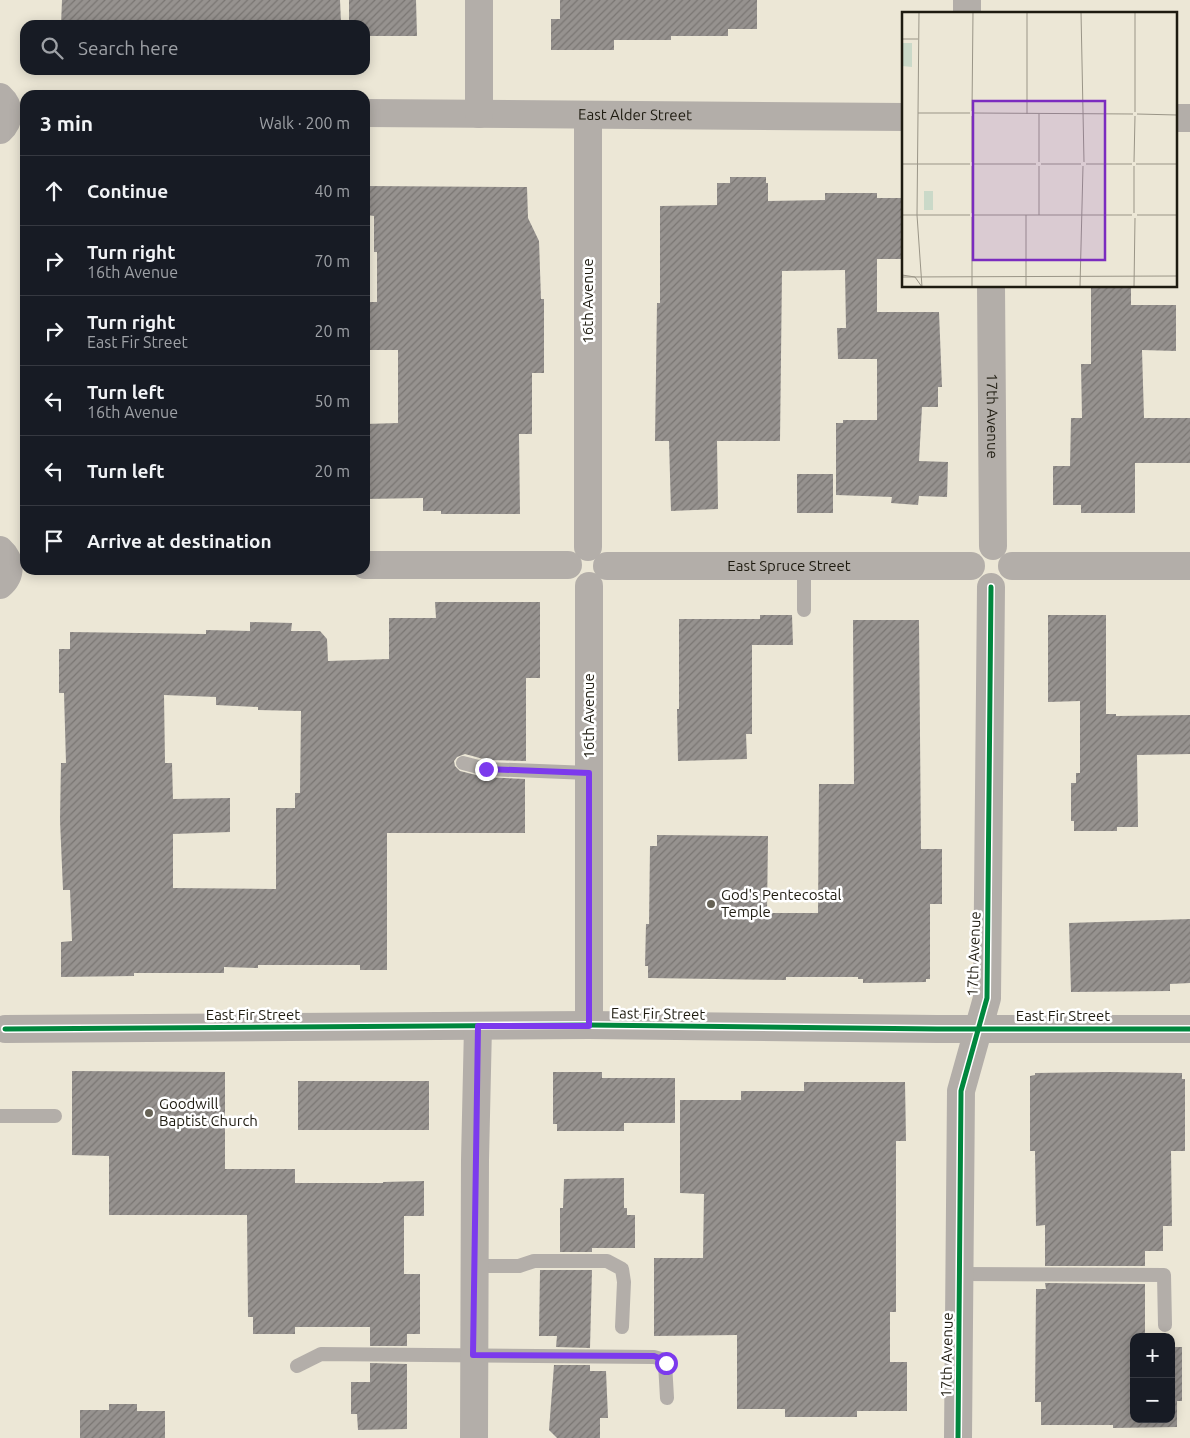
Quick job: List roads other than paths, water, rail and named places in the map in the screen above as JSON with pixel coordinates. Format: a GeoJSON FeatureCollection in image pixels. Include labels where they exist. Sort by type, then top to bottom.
{"type":"FeatureCollection","features":[{"type":"Feature","properties":{"kind":"street"},"geometry":{"type":"LineString","coordinates":[[479,0],[479,114]]}},
{"type":"Feature","properties":{"kind":"street","name":"East Alder Street"},"geometry":{"type":"LineString","coordinates":[[370,114],[902,117]]}},
{"type":"Feature","properties":{"kind":"street","name":"16th Avenue"},"geometry":{"type":"LineString","coordinates":[[588,115],[588,546]]}},
{"type":"Feature","properties":{"kind":"street","name":"17th Avenue"},"geometry":{"type":"LineString","coordinates":[[991,288],[993,546]]}},
{"type":"Feature","properties":{"kind":"street"},"geometry":{"type":"LineString","coordinates":[[588,546],[599,550],[604,555],[607,566],[606,574],[602,580],[598,584],[589,586],[579,584],[574,580],[570,575],[568,565],[575,551],[588,546]]}},
{"type":"Feature","properties":{"kind":"street"},"geometry":{"type":"LineString","coordinates":[[993,546],[1004,550],[1009,555],[1012,566],[1010,575],[1005,581],[1000,585],[991,587],[981,585],[976,580],[971,566],[973,556],[977,551],[983,547],[993,546]]}},
{"type":"Feature","properties":{"kind":"street"},"geometry":{"type":"LineString","coordinates":[[370,565],[568,565]]}},
{"type":"Feature","properties":{"kind":"street","name":"East Spruce Street"},"geometry":{"type":"LineString","coordinates":[[607,566],[971,566]]}},
{"type":"Feature","properties":{"kind":"street"},"geometry":{"type":"LineString","coordinates":[[1012,566],[1190,566]]}},
{"type":"Feature","properties":{"kind":"street","name":"16th Avenue"},"geometry":{"type":"LineString","coordinates":[[589,586],[589,1026]]}},
{"type":"Feature","properties":{"kind":"street","name":"17th Avenue"},"geometry":{"type":"LineString","coordinates":[[958,1438],[961,1091],[987,998],[991,587]]}},
{"type":"Feature","properties":{"kind":"street"},"geometry":{"type":"LineString","coordinates":[[474,1438],[473,1355],[478,1026]]}},
{"type":"Feature","properties":{"kind":"street","name":"East Fir Street"},"geometry":{"type":"LineString","coordinates":[[2,1029],[478,1026],[979,1029],[1190,1028]]}},
{"type":"Feature","properties":{"kind":"lane"},"geometry":{"type":"LineString","coordinates":[[804,566],[804,610]]}},
{"type":"Feature","properties":{"kind":"lane"},"geometry":{"type":"LineString","coordinates":[[463,763],[486,769],[589,773]]}},
{"type":"Feature","properties":{"kind":"lane"},"geometry":{"type":"LineString","coordinates":[[0,1116],[55,1116]]}},
{"type":"Feature","properties":{"kind":"lane"},"geometry":{"type":"LineString","coordinates":[[474,1266],[519,1266],[534,1260],[607,1261],[622,1269],[624,1282],[622,1327]]}},
{"type":"Feature","properties":{"kind":"lane"},"geometry":{"type":"LineString","coordinates":[[960,1274],[1164,1275],[1165,1324]]}},
{"type":"Feature","properties":{"kind":"lane"},"geometry":{"type":"LineString","coordinates":[[297,1366],[321,1354],[654,1356],[666,1363],[667,1398]]}},
{"type":"Feature","properties":{"kind":"place","name":"God's Pentecostal Temple"},"geometry":{"type":"Point","coordinates":[711,904]}},
{"type":"Feature","properties":{"kind":"place","name":"Goodwill Baptist Church"},"geometry":{"type":"Point","coordinates":[149,1113]}}]}
